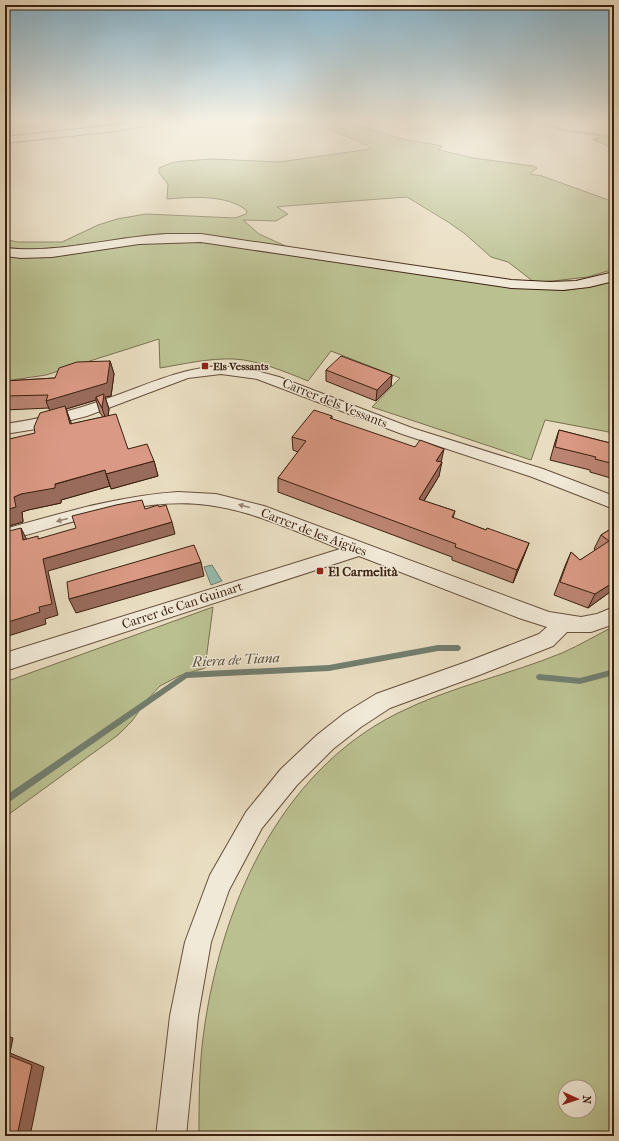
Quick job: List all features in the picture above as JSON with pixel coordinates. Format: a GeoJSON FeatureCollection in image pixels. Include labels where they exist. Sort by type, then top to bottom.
{"type":"FeatureCollection","features":[{"type":"Feature","properties":{"kind":"street"},"geometry":{"type":"LineString","coordinates":[[5,252],[34,254],[174,237],[201,238],[511,284],[551,287],[567,286],[588,283],[614,276]]}},
{"type":"Feature","properties":{"kind":"street","name":"Carrer dels Vessants"},"geometry":{"type":"LineString","coordinates":[[5,429],[48,422],[92,410],[175,377],[192,373],[221,370],[245,371],[274,378],[405,430],[568,483],[614,503]]}},
{"type":"Feature","properties":{"kind":"street","name":"Carrer de les Aigües"},"geometry":{"type":"LineString","coordinates":[[5,535],[127,503],[162,498],[201,498],[228,502],[258,510],[526,613],[562,625],[583,626],[595,624],[614,615]]}},
{"type":"Feature","properties":{"kind":"street","name":"Carrer de Can Guinart"},"geometry":{"type":"LineString","coordinates":[[5,662],[360,549]]}},
{"type":"Feature","properties":{"kind":"street"},"geometry":{"type":"LineString","coordinates":[[171,1136],[184,1016],[198,942],[220,884],[254,820],[289,777],[325,742],[353,720],[383,701],[475,668],[546,640],[562,625]]}},
{"type":"Feature","properties":{"kind":"green space"},"geometry":{"type":"Polygon","coordinates":[[[159,173],[531,173],[614,202],[614,269],[588,277],[534,282],[508,262],[491,257],[464,233],[407,197],[277,207],[288,214],[276,221],[243,220],[259,234],[290,248],[216,236],[181,234],[33,250],[5,247],[5,239],[17,242],[62,242],[98,225],[117,219],[146,214],[235,218],[246,214],[247,211],[239,206],[219,199],[197,197],[167,199],[168,184],[159,173]]]}},
{"type":"Feature","properties":{"kind":"green space"},"geometry":{"type":"Polygon","coordinates":[[[194,241],[237,245],[516,288],[568,290],[614,281],[614,433],[545,420],[531,460],[372,407],[400,378],[331,351],[308,381],[262,364],[234,359],[206,360],[160,368],[159,339],[46,375],[5,381],[5,254],[149,242],[194,241]]]}},
{"type":"Feature","properties":{"kind":"green space"},"geometry":{"type":"Polygon","coordinates":[[[213,607],[205,668],[179,676],[160,686],[146,701],[132,721],[118,735],[5,817],[5,682],[213,607]]]}},
{"type":"Feature","properties":{"kind":"green space"},"geometry":{"type":"Polygon","coordinates":[[[614,626],[614,1136],[199,1136],[200,1074],[203,1038],[211,990],[223,942],[240,895],[261,850],[287,809],[319,771],[356,739],[398,713],[459,688],[542,661],[582,643],[614,626]]]}},
{"type":"Feature","properties":{"kind":"water"},"geometry":{"type":"Polygon","coordinates":[[[212,565],[222,581],[211,585],[204,567],[212,565]]]}},
{"type":"Feature","properties":{"kind":"building"},"geometry":{"type":"Polygon","coordinates":[[[341,356],[392,375],[377,390],[326,370],[341,356]]]}},
{"type":"Feature","properties":{"kind":"building"},"geometry":{"type":"Polygon","coordinates":[[[110,361],[107,383],[46,401],[48,395],[5,396],[5,381],[55,378],[59,368],[77,362],[110,361]]]}},
{"type":"Feature","properties":{"kind":"building"},"geometry":{"type":"Polygon","coordinates":[[[104,394],[102,408],[96,397],[104,394]]]}},
{"type":"Feature","properties":{"kind":"building"},"geometry":{"type":"Polygon","coordinates":[[[65,406],[70,424],[116,414],[128,449],[147,444],[154,461],[106,474],[105,470],[55,484],[55,488],[21,494],[14,497],[16,507],[5,510],[5,440],[35,433],[34,427],[40,413],[65,406]]]}},
{"type":"Feature","properties":{"kind":"building"},"geometry":{"type":"Polygon","coordinates":[[[314,410],[332,416],[330,418],[415,447],[420,440],[444,449],[436,461],[442,462],[419,499],[455,511],[452,517],[486,530],[487,528],[529,543],[517,570],[455,547],[456,544],[278,478],[306,441],[292,437],[314,410]]]}},
{"type":"Feature","properties":{"kind":"building"},"geometry":{"type":"Polygon","coordinates":[[[559,430],[614,444],[614,464],[595,459],[596,457],[555,447],[559,430]]]}},
{"type":"Feature","properties":{"kind":"building"},"geometry":{"type":"Polygon","coordinates":[[[142,500],[145,509],[158,505],[159,507],[166,505],[172,522],[43,559],[52,604],[39,607],[40,612],[5,623],[5,532],[21,528],[23,540],[38,536],[38,539],[76,528],[72,516],[142,500]]]}},
{"type":"Feature","properties":{"kind":"building"},"geometry":{"type":"Polygon","coordinates":[[[614,527],[614,582],[595,594],[560,582],[571,552],[580,560],[609,541],[601,535],[614,527]]]}},
{"type":"Feature","properties":{"kind":"building"},"geometry":{"type":"Polygon","coordinates":[[[194,545],[201,562],[69,599],[67,582],[194,545]]]}},
{"type":"Feature","properties":{"kind":"building"},"geometry":{"type":"Polygon","coordinates":[[[5,1054],[32,1065],[17,1136],[5,1136],[5,1054]]]}},
{"type":"Feature","properties":{"kind":"waterway","name":"Riera de Tiana"},"geometry":{"type":"LineString","coordinates":[[5,801],[186,675],[329,668],[438,648],[458,648]]}},
{"type":"Feature","properties":{"kind":"waterway","name":"Riera de Tiana"},"geometry":{"type":"LineString","coordinates":[[539,677],[580,681],[614,672]]}},
{"type":"Feature","properties":{"kind":"place","name":"Els Vessants"},"geometry":{"type":"Point","coordinates":[205,366]}},
{"type":"Feature","properties":{"kind":"place","name":"El Carmelità"},"geometry":{"type":"Point","coordinates":[320,571]}}]}
